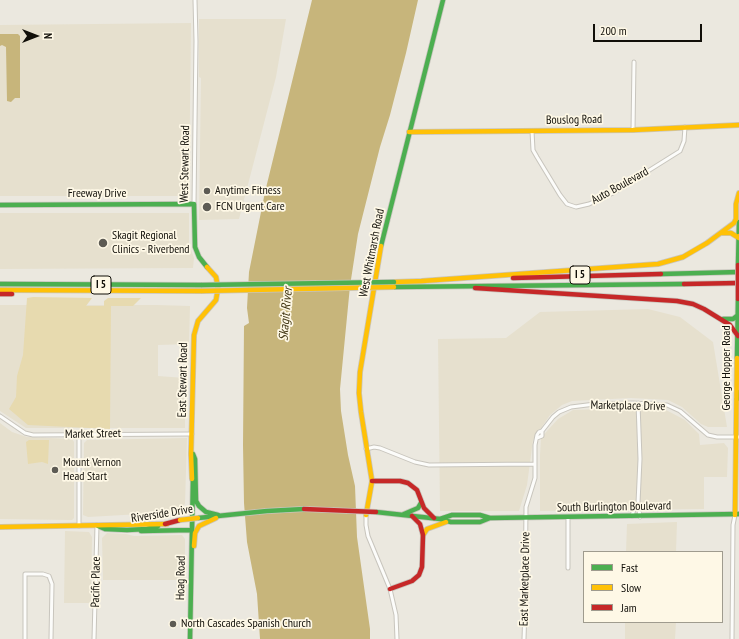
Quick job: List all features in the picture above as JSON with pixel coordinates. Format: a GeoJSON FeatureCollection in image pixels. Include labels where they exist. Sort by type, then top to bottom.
{"type":"FeatureCollection","features":[{"type":"Feature","properties":{"kind":"main road","name":"West Whitmarsh Road"},"geometry":{"type":"LineString","coordinates":[[366,515],[372,481],[366,449],[360,400],[360,372],[383,237],[443,0]]}},
{"type":"Feature","properties":{"kind":"main road","name":"Bouslog Road"},"geometry":{"type":"LineString","coordinates":[[409,132],[633,130],[739,124]]}},
{"type":"Feature","properties":{"kind":"main road"},"geometry":{"type":"LineString","coordinates":[[422,281],[658,264],[683,257],[707,244],[735,222],[736,204],[739,193]]}},
{"type":"Feature","properties":{"kind":"main road","name":"Freeway Drive"},"geometry":{"type":"LineString","coordinates":[[0,205],[194,204]]}},
{"type":"Feature","properties":{"kind":"main road","name":"West Stewart Road"},"geometry":{"type":"LineString","coordinates":[[194,204],[195,248],[200,257],[216,276],[218,288]]}},
{"type":"Feature","properties":{"kind":"main road","name":"George Hopper Road"},"geometry":{"type":"LineString","coordinates":[[737,514],[739,222]]}},
{"type":"Feature","properties":{"kind":"main road"},"geometry":{"type":"LineString","coordinates":[[721,233],[731,233],[739,237]]}},
{"type":"Feature","properties":{"kind":"main road","name":"I 5"},"geometry":{"type":"LineString","coordinates":[[0,290],[202,291],[394,284],[422,281],[739,272]]}},
{"type":"Feature","properties":{"kind":"main road","name":"I 5"},"geometry":{"type":"LineString","coordinates":[[0,284],[394,284],[451,286],[596,286],[739,283]]}},
{"type":"Feature","properties":{"kind":"main road"},"geometry":{"type":"LineString","coordinates":[[451,286],[549,294],[661,299],[694,304],[730,325],[738,336]]}},
{"type":"Feature","properties":{"kind":"main road","name":"East Stewart Road"},"geometry":{"type":"LineString","coordinates":[[192,518],[194,335],[198,321],[216,300],[218,288]]}},
{"type":"Feature","properties":{"kind":"main road"},"geometry":{"type":"LineString","coordinates":[[0,294],[29,294],[62,290]]}},
{"type":"Feature","properties":{"kind":"main road"},"geometry":{"type":"LineString","coordinates":[[720,319],[733,319],[738,315]]}},
{"type":"Feature","properties":{"kind":"main road"},"geometry":{"type":"LineString","coordinates":[[737,399],[739,392]]}},
{"type":"Feature","properties":{"kind":"main road"},"geometry":{"type":"LineString","coordinates":[[193,452],[195,459],[196,501],[206,512],[220,516]]}},
{"type":"Feature","properties":{"kind":"main road"},"geometry":{"type":"LineString","coordinates":[[372,481],[400,481],[408,483],[417,490],[421,498],[421,502],[428,513],[437,519]]}},
{"type":"Feature","properties":{"kind":"main road"},"geometry":{"type":"LineString","coordinates":[[402,515],[418,508],[421,502]]}},
{"type":"Feature","properties":{"kind":"main road","name":"Riverside Drive"},"geometry":{"type":"LineString","coordinates":[[0,527],[97,525],[105,529],[147,529],[180,520],[267,511],[304,509]]}},
{"type":"Feature","properties":{"kind":"main road","name":"South Burlington Boulevard"},"geometry":{"type":"LineString","coordinates":[[304,509],[376,512],[448,521],[480,522],[490,518]]}},
{"type":"Feature","properties":{"kind":"main road","name":"South Burlington Boulevard"},"geometry":{"type":"LineString","coordinates":[[437,519],[452,515],[480,515],[490,518],[526,518],[737,514]]}},
{"type":"Feature","properties":{"kind":"main road"},"geometry":{"type":"LineString","coordinates":[[191,589],[194,566],[195,533],[199,526],[220,516]]}},
{"type":"Feature","properties":{"kind":"main road"},"geometry":{"type":"LineString","coordinates":[[390,589],[407,583],[419,574],[423,563],[423,535],[420,524],[412,516]]}},
{"type":"Feature","properties":{"kind":"main road","name":"Hoag Road"},"geometry":{"type":"LineString","coordinates":[[190,639],[192,518]]}},
{"type":"Feature","properties":{"kind":"main road"},"geometry":{"type":"LineString","coordinates":[[423,535],[427,529],[448,521]]}},
{"type":"Feature","properties":{"kind":"main road"},"geometry":{"type":"LineString","coordinates":[[97,525],[167,524]]}},
{"type":"Feature","properties":{"kind":"main road"},"geometry":{"type":"LineString","coordinates":[[128,530],[148,532],[192,530]]}},
{"type":"Feature","properties":{"kind":"street","name":"West Stewart Road"},"geometry":{"type":"LineString","coordinates":[[194,204],[195,0]]}},
{"type":"Feature","properties":{"kind":"street"},"geometry":{"type":"LineString","coordinates":[[633,130],[634,62]]}},
{"type":"Feature","properties":{"kind":"street","name":"Auto Boulevard"},"geometry":{"type":"LineString","coordinates":[[532,131],[533,150],[560,195],[567,204],[574,207],[590,204],[613,193],[680,151],[684,141],[685,127]]}},
{"type":"Feature","properties":{"kind":"street","name":"Marketplace Drive"},"geometry":{"type":"LineString","coordinates":[[537,438],[537,435],[559,412],[571,407],[595,404],[667,405],[680,410],[708,435],[717,437],[738,437]]}},
{"type":"Feature","properties":{"kind":"street"},"geometry":{"type":"LineString","coordinates":[[638,404],[640,459],[638,504],[640,517]]}},
{"type":"Feature","properties":{"kind":"street","name":"Market Street"},"geometry":{"type":"LineString","coordinates":[[0,416],[25,434],[192,434]]}},
{"type":"Feature","properties":{"kind":"street"},"geometry":{"type":"LineString","coordinates":[[79,526],[80,434]]}},
{"type":"Feature","properties":{"kind":"street","name":"East Marketplace Drive"},"geometry":{"type":"LineString","coordinates":[[524,639],[526,507],[535,478],[534,464],[537,438]]}},
{"type":"Feature","properties":{"kind":"street"},"geometry":{"type":"LineString","coordinates":[[366,449],[380,448],[415,462],[429,465],[534,464]]}},
{"type":"Feature","properties":{"kind":"street"},"geometry":{"type":"LineString","coordinates":[[631,517],[638,504]]}},
{"type":"Feature","properties":{"kind":"street"},"geometry":{"type":"LineString","coordinates":[[732,639],[733,525],[737,514]]}},
{"type":"Feature","properties":{"kind":"street"},"geometry":{"type":"LineString","coordinates":[[366,515],[368,536],[390,589],[396,615],[397,639]]}},
{"type":"Feature","properties":{"kind":"street"},"geometry":{"type":"LineString","coordinates":[[568,517],[568,568]]}},
{"type":"Feature","properties":{"kind":"street","name":"Pacific Place"},"geometry":{"type":"LineString","coordinates":[[94,639],[97,525]]}},
{"type":"Feature","properties":{"kind":"street"},"geometry":{"type":"LineString","coordinates":[[25,639],[25,574],[46,575],[51,580],[51,639]]}},
{"type":"Feature","properties":{"kind":"shaded area"},"geometry":{"type":"Polygon","coordinates":[[[199,19],[286,19],[276,77],[239,219],[199,220],[201,78],[199,77],[199,19]]]}},
{"type":"Feature","properties":{"kind":"shaded area"},"geometry":{"type":"Polygon","coordinates":[[[191,23],[189,196],[0,196],[0,25],[191,23]]]}},
{"type":"Feature","properties":{"kind":"shaded area"},"geometry":{"type":"Polygon","coordinates":[[[0,213],[189,213],[189,244],[194,258],[193,268],[0,269],[0,213]]]}},
{"type":"Feature","properties":{"kind":"shaded area"},"geometry":{"type":"Polygon","coordinates":[[[27,298],[92,298],[86,306],[104,306],[104,301],[108,298],[141,298],[133,306],[111,306],[110,429],[28,425],[9,409],[16,397],[17,376],[23,355],[27,298]]]}},
{"type":"Feature","properties":{"kind":"shaded area"},"geometry":{"type":"Polygon","coordinates":[[[0,305],[190,306],[189,344],[158,345],[158,376],[185,378],[185,428],[26,428],[0,411],[0,305]]]}},
{"type":"Feature","properties":{"kind":"shaded area"},"geometry":{"type":"Polygon","coordinates":[[[648,309],[680,317],[713,342],[727,427],[708,427],[701,424],[682,407],[668,400],[631,398],[572,401],[562,405],[550,415],[533,440],[527,485],[519,511],[440,511],[438,339],[506,338],[540,312],[648,309]]]}},
{"type":"Feature","properties":{"kind":"shaded area"},"geometry":{"type":"Polygon","coordinates":[[[630,408],[666,410],[685,420],[699,434],[700,445],[724,443],[728,448],[727,477],[704,477],[704,509],[540,511],[541,438],[547,431],[558,419],[573,410],[630,408]]]}},
{"type":"Feature","properties":{"kind":"shaded area"},"geometry":{"type":"Polygon","coordinates":[[[0,423],[12,432],[27,437],[72,439],[74,442],[74,518],[72,520],[0,519],[0,423]]]}},
{"type":"Feature","properties":{"kind":"shaded area"},"geometry":{"type":"Polygon","coordinates":[[[187,438],[185,504],[176,512],[88,517],[83,515],[84,443],[87,440],[187,438]]]}},
{"type":"Feature","properties":{"kind":"shaded area"},"geometry":{"type":"Polygon","coordinates":[[[29,440],[49,440],[48,464],[42,462],[28,464],[26,442],[29,440]]]}},
{"type":"Feature","properties":{"kind":"shaded area"},"geometry":{"type":"Polygon","coordinates":[[[677,522],[676,551],[626,551],[627,524],[677,522]]]}},
{"type":"Feature","properties":{"kind":"shaded area"},"geometry":{"type":"Polygon","coordinates":[[[65,531],[89,532],[92,537],[91,603],[64,603],[65,531]]]}},
{"type":"Feature","properties":{"kind":"shaded area"},"geometry":{"type":"Polygon","coordinates":[[[107,533],[134,536],[182,535],[185,539],[185,580],[103,580],[102,538],[107,533]]]}},
{"type":"Feature","properties":{"kind":"shaded area"},"geometry":{"type":"Polygon","coordinates":[[[625,623],[676,623],[675,639],[625,639],[625,623]]]}},
{"type":"Feature","properties":{"kind":"water","name":"Skagit River"},"geometry":{"type":"Polygon","coordinates":[[[312,0],[418,0],[406,53],[358,234],[350,286],[340,389],[341,411],[355,486],[357,537],[370,629],[370,639],[260,639],[257,594],[247,542],[244,503],[243,445],[244,326],[249,323],[247,308],[249,272],[265,192],[312,0]]]}},
{"type":"Feature","properties":{"kind":"water"},"geometry":{"type":"Polygon","coordinates":[[[0,34],[18,34],[20,36],[20,98],[15,98],[11,102],[7,101],[6,47],[2,45],[0,46],[0,34]]]}},
{"type":"Feature","properties":{"kind":"traffic: fast"},"geometry":{"type":"LineString","coordinates":[[381,246],[443,0]]}},
{"type":"Feature","properties":{"kind":"traffic: fast"},"geometry":{"type":"LineString","coordinates":[[0,205],[194,204],[195,247],[199,257],[207,267]]}},
{"type":"Feature","properties":{"kind":"traffic: fast"},"geometry":{"type":"LineString","coordinates":[[738,265],[739,222]]}},
{"type":"Feature","properties":{"kind":"traffic: fast"},"geometry":{"type":"LineString","coordinates":[[661,274],[739,272]]}},
{"type":"Feature","properties":{"kind":"traffic: fast"},"geometry":{"type":"LineString","coordinates":[[202,285],[394,282]]}},
{"type":"Feature","properties":{"kind":"traffic: fast"},"geometry":{"type":"LineString","coordinates":[[0,284],[202,285]]}},
{"type":"Feature","properties":{"kind":"traffic: fast"},"geometry":{"type":"LineString","coordinates":[[394,287],[684,284]]}},
{"type":"Feature","properties":{"kind":"traffic: fast"},"geometry":{"type":"LineString","coordinates":[[737,358],[738,299]]}},
{"type":"Feature","properties":{"kind":"traffic: fast"},"geometry":{"type":"LineString","coordinates":[[723,319],[733,319],[738,315]]}},
{"type":"Feature","properties":{"kind":"traffic: fast"},"geometry":{"type":"LineString","coordinates":[[737,399],[739,392]]}},
{"type":"Feature","properties":{"kind":"traffic: fast"},"geometry":{"type":"LineString","coordinates":[[193,454],[195,459],[196,501],[206,512],[218,515]]}},
{"type":"Feature","properties":{"kind":"traffic: fast"},"geometry":{"type":"LineString","coordinates":[[190,639],[193,477]]}},
{"type":"Feature","properties":{"kind":"traffic: fast"},"geometry":{"type":"LineString","coordinates":[[404,514],[418,508],[421,503]]}},
{"type":"Feature","properties":{"kind":"traffic: fast"},"geometry":{"type":"LineString","coordinates":[[198,518],[304,509]]}},
{"type":"Feature","properties":{"kind":"traffic: fast"},"geometry":{"type":"LineString","coordinates":[[376,512],[440,519],[451,522],[480,522],[490,518]]}},
{"type":"Feature","properties":{"kind":"traffic: fast"},"geometry":{"type":"LineString","coordinates":[[440,519],[452,515],[480,515],[490,518],[739,514]]}},
{"type":"Feature","properties":{"kind":"traffic: fast"},"geometry":{"type":"LineString","coordinates":[[98,526],[105,529],[127,530],[147,529],[158,526]]}},
{"type":"Feature","properties":{"kind":"traffic: fast"},"geometry":{"type":"LineString","coordinates":[[141,531],[191,530]]}},
{"type":"Feature","properties":{"kind":"traffic: slow"},"geometry":{"type":"LineString","coordinates":[[409,132],[633,130],[739,125]]}},
{"type":"Feature","properties":{"kind":"traffic: slow"},"geometry":{"type":"LineString","coordinates":[[422,281],[658,264],[683,257],[707,243],[734,223],[736,219],[736,204],[739,193]]}},
{"type":"Feature","properties":{"kind":"traffic: slow"},"geometry":{"type":"LineString","coordinates":[[722,233],[731,233],[739,238],[739,236]]}},
{"type":"Feature","properties":{"kind":"traffic: slow"},"geometry":{"type":"LineString","coordinates":[[366,515],[372,481],[361,412],[359,393],[360,372],[381,246]]}},
{"type":"Feature","properties":{"kind":"traffic: slow"},"geometry":{"type":"LineString","coordinates":[[192,479],[191,454],[194,335],[198,321],[216,300],[218,288],[216,277],[207,267]]}},
{"type":"Feature","properties":{"kind":"traffic: slow"},"geometry":{"type":"LineString","coordinates":[[394,282],[425,281]]}},
{"type":"Feature","properties":{"kind":"traffic: slow"},"geometry":{"type":"LineString","coordinates":[[202,291],[394,287]]}},
{"type":"Feature","properties":{"kind":"traffic: slow"},"geometry":{"type":"LineString","coordinates":[[0,290],[202,291]]}},
{"type":"Feature","properties":{"kind":"traffic: slow"},"geometry":{"type":"LineString","coordinates":[[735,515],[737,358]]}},
{"type":"Feature","properties":{"kind":"traffic: slow"},"geometry":{"type":"LineString","coordinates":[[180,520],[198,518]]}},
{"type":"Feature","properties":{"kind":"traffic: slow"},"geometry":{"type":"LineString","coordinates":[[194,546],[195,533],[199,526],[216,518]]}},
{"type":"Feature","properties":{"kind":"traffic: slow"},"geometry":{"type":"LineString","coordinates":[[423,535],[427,529],[446,522]]}},
{"type":"Feature","properties":{"kind":"traffic: slow"},"geometry":{"type":"LineString","coordinates":[[0,527],[167,524]]}},
{"type":"Feature","properties":{"kind":"traffic: jam"},"geometry":{"type":"LineString","coordinates":[[738,265],[738,299]]}},
{"type":"Feature","properties":{"kind":"traffic: jam"},"geometry":{"type":"LineString","coordinates":[[513,278],[661,274]]}},
{"type":"Feature","properties":{"kind":"traffic: jam"},"geometry":{"type":"LineString","coordinates":[[684,284],[739,283]]}},
{"type":"Feature","properties":{"kind":"traffic: jam"},"geometry":{"type":"LineString","coordinates":[[475,288],[677,301],[693,304],[704,309],[730,325],[738,336]]}},
{"type":"Feature","properties":{"kind":"traffic: jam"},"geometry":{"type":"LineString","coordinates":[[0,294],[12,294]]}},
{"type":"Feature","properties":{"kind":"traffic: jam"},"geometry":{"type":"LineString","coordinates":[[372,481],[400,481],[408,483],[417,490],[424,508],[434,518]]}},
{"type":"Feature","properties":{"kind":"traffic: jam"},"geometry":{"type":"LineString","coordinates":[[304,509],[376,512]]}},
{"type":"Feature","properties":{"kind":"traffic: jam"},"geometry":{"type":"LineString","coordinates":[[390,589],[412,581],[419,575],[422,567],[423,535],[420,524],[412,516]]}},
{"type":"Feature","properties":{"kind":"traffic: jam"},"geometry":{"type":"LineString","coordinates":[[165,524],[180,520]]}},
{"type":"Feature","properties":{"kind":"place","name":"Anytime Fitness"},"geometry":{"type":"Point","coordinates":[207,191]}},
{"type":"Feature","properties":{"kind":"place","name":"FCN Urgent Care"},"geometry":{"type":"Point","coordinates":[207,207]}},
{"type":"Feature","properties":{"kind":"place","name":"Skagit Regional Clinics - Riverbend"},"geometry":{"type":"Point","coordinates":[103,243]}},
{"type":"Feature","properties":{"kind":"place","name":"Mount Vernon Head Start"},"geometry":{"type":"Point","coordinates":[55,470]}},
{"type":"Feature","properties":{"kind":"place","name":"North Cascades Spanish Church"},"geometry":{"type":"Point","coordinates":[173,624]}}]}
